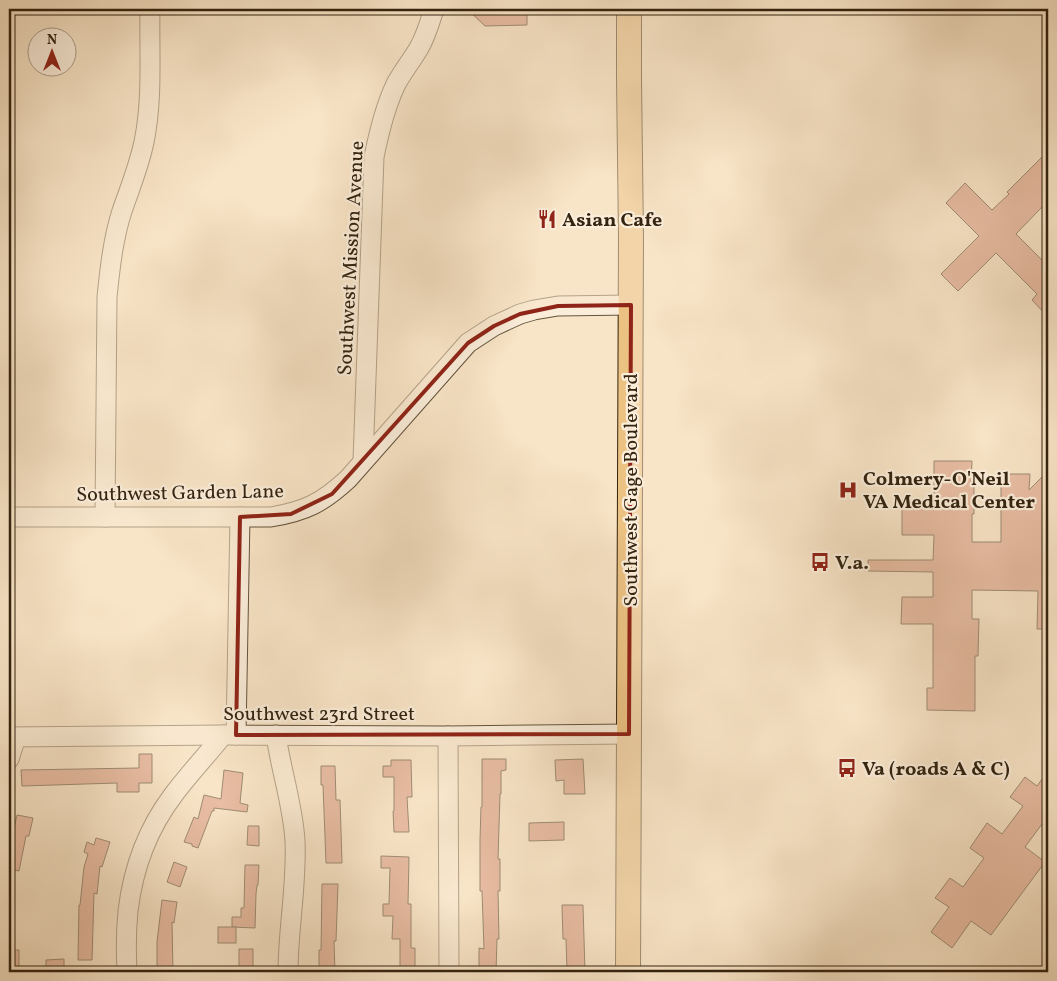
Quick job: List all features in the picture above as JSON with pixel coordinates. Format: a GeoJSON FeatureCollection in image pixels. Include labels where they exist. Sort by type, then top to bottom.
{"type":"FeatureCollection","features":[{"type":"Feature","properties":{"kind":"main road","name":"Southwest Gage Boulevard"},"geometry":{"type":"LineString","coordinates":[[628,972],[631,305],[630,9]]}},
{"type":"Feature","properties":{"kind":"street"},"geometry":{"type":"LineString","coordinates":[[105,517],[108,288],[114,243],[144,143],[150,94],[150,9]]}},
{"type":"Feature","properties":{"kind":"street","name":"Southwest Mission Avenue"},"geometry":{"type":"LineString","coordinates":[[363,461],[374,157],[384,113],[403,71],[419,48],[434,9]]}},
{"type":"Feature","properties":{"kind":"street","name":"Southwest Garden Lane"},"geometry":{"type":"LineString","coordinates":[[9,517],[240,517],[291,514],[312,506],[332,494],[348,479],[468,343],[494,326],[520,314],[558,306],[631,305]]}},
{"type":"Feature","properties":{"kind":"street"},"geometry":{"type":"LineString","coordinates":[[127,972],[126,940],[128,912],[133,883],[142,852],[156,821],[173,795],[230,735],[240,517]]}},
{"type":"Feature","properties":{"kind":"street","name":"Southwest 23rd Street"},"geometry":{"type":"LineString","coordinates":[[12,737],[629,734]]}},
{"type":"Feature","properties":{"kind":"street"},"geometry":{"type":"LineString","coordinates":[[276,735],[292,808],[295,841],[288,972]]}},
{"type":"Feature","properties":{"kind":"street"},"geometry":{"type":"LineString","coordinates":[[448,736],[449,972]]}},
{"type":"Feature","properties":{"kind":"street"},"geometry":{"type":"LineString","coordinates":[[9,759],[12,737]]}},
{"type":"Feature","properties":{"kind":"highlighted area"},"geometry":{"type":"Polygon","coordinates":[[[631,305],[629,734],[236,735],[240,517],[291,514],[332,494],[468,343],[494,326],[520,314],[558,306],[631,305]]]}},
{"type":"Feature","properties":{"kind":"building"},"geometry":{"type":"Polygon","coordinates":[[[467,9],[527,9],[527,25],[485,26],[467,9]]]}},
{"type":"Feature","properties":{"kind":"building"},"geometry":{"type":"Polygon","coordinates":[[[1048,151],[1048,207],[1042,207],[1016,234],[1048,266],[1048,317],[1032,300],[1037,294],[996,253],[958,291],[941,274],[979,236],[946,203],[965,183],[992,210],[1009,194],[1007,192],[1048,151]]]}},
{"type":"Feature","properties":{"kind":"building"},"geometry":{"type":"Polygon","coordinates":[[[934,461],[972,461],[971,486],[974,486],[974,514],[972,514],[972,542],[1001,542],[1001,474],[1030,474],[1029,490],[1048,471],[1048,629],[1037,629],[1038,591],[972,590],[972,619],[979,619],[978,656],[975,656],[975,711],[927,710],[927,688],[933,688],[933,624],[901,624],[902,597],[933,597],[933,572],[868,571],[868,560],[933,560],[934,535],[902,535],[902,508],[934,508],[934,461]]]}},
{"type":"Feature","properties":{"kind":"building"},"geometry":{"type":"Polygon","coordinates":[[[139,754],[152,754],[152,783],[139,783],[139,792],[117,792],[117,783],[22,786],[21,770],[139,768],[139,754]]]}},
{"type":"Feature","properties":{"kind":"building"},"geometry":{"type":"Polygon","coordinates":[[[482,759],[506,759],[506,770],[501,771],[498,859],[500,859],[500,891],[498,891],[499,939],[497,939],[496,972],[479,972],[479,948],[484,949],[482,891],[480,891],[482,759]]]}},
{"type":"Feature","properties":{"kind":"building"},"geometry":{"type":"Polygon","coordinates":[[[583,759],[585,794],[564,794],[564,780],[556,781],[555,760],[583,759]]]}},
{"type":"Feature","properties":{"kind":"building"},"geometry":{"type":"Polygon","coordinates":[[[391,760],[411,760],[412,797],[407,797],[409,832],[394,832],[394,777],[383,777],[383,766],[391,766],[391,760]]]}},
{"type":"Feature","properties":{"kind":"building"},"geometry":{"type":"Polygon","coordinates":[[[321,766],[335,766],[336,800],[340,800],[342,863],[326,863],[321,766]]]}},
{"type":"Feature","properties":{"kind":"building"},"geometry":{"type":"Polygon","coordinates":[[[224,770],[243,773],[240,803],[248,805],[247,812],[214,808],[198,848],[192,846],[192,844],[184,842],[194,817],[198,819],[204,795],[221,799],[224,770]]]}},
{"type":"Feature","properties":{"kind":"building"},"geometry":{"type":"Polygon","coordinates":[[[1048,771],[1048,828],[1042,824],[1025,847],[1045,862],[991,935],[971,921],[952,948],[931,932],[949,907],[935,898],[950,878],[963,887],[984,858],[970,848],[987,823],[1002,834],[1023,806],[1010,797],[1025,777],[1037,786],[1048,771]]]}},
{"type":"Feature","properties":{"kind":"building"},"geometry":{"type":"Polygon","coordinates":[[[17,815],[33,818],[29,836],[26,836],[19,871],[9,869],[9,852],[17,815]]]}},
{"type":"Feature","properties":{"kind":"building"},"geometry":{"type":"Polygon","coordinates":[[[564,822],[564,840],[529,841],[529,823],[564,822]]]}},
{"type":"Feature","properties":{"kind":"building"},"geometry":{"type":"Polygon","coordinates":[[[248,826],[259,826],[259,846],[247,845],[248,826]]]}},
{"type":"Feature","properties":{"kind":"building"},"geometry":{"type":"Polygon","coordinates":[[[96,838],[110,842],[102,867],[100,866],[97,894],[94,893],[92,960],[78,960],[79,905],[84,867],[88,854],[84,852],[87,842],[94,845],[96,838]]]}},
{"type":"Feature","properties":{"kind":"building"},"geometry":{"type":"Polygon","coordinates":[[[381,856],[409,857],[408,904],[411,904],[411,948],[415,948],[415,968],[400,968],[400,939],[392,939],[393,916],[383,916],[383,904],[389,904],[390,868],[381,868],[381,856]]]}},
{"type":"Feature","properties":{"kind":"building"},"geometry":{"type":"Polygon","coordinates":[[[174,862],[187,867],[180,887],[167,882],[174,862]]]}},
{"type":"Feature","properties":{"kind":"building"},"geometry":{"type":"Polygon","coordinates":[[[245,865],[259,865],[255,928],[232,927],[232,917],[241,917],[241,908],[244,908],[245,865]]]}},
{"type":"Feature","properties":{"kind":"building"},"geometry":{"type":"Polygon","coordinates":[[[322,884],[338,884],[336,941],[334,941],[335,972],[319,972],[322,884]]]}},
{"type":"Feature","properties":{"kind":"building"},"geometry":{"type":"Polygon","coordinates":[[[162,900],[177,902],[174,923],[172,922],[173,972],[157,972],[157,942],[162,900]]]}},
{"type":"Feature","properties":{"kind":"building"},"geometry":{"type":"Polygon","coordinates":[[[562,905],[583,905],[585,972],[567,972],[566,939],[563,939],[562,905]]]}},
{"type":"Feature","properties":{"kind":"building"},"geometry":{"type":"Polygon","coordinates":[[[218,927],[236,927],[236,943],[218,943],[218,927]]]}},
{"type":"Feature","properties":{"kind":"building"},"geometry":{"type":"Polygon","coordinates":[[[239,949],[253,949],[253,972],[239,972],[239,949]]]}},
{"type":"Feature","properties":{"kind":"building"},"geometry":{"type":"Polygon","coordinates":[[[9,950],[19,950],[19,972],[9,972],[9,950]]]}},
{"type":"Feature","properties":{"kind":"building"},"geometry":{"type":"Polygon","coordinates":[[[64,959],[64,971],[46,971],[46,960],[64,959]]]}},
{"type":"Feature","properties":{"kind":"place","name":"Asian Cafe"},"geometry":{"type":"Point","coordinates":[547,219]}},
{"type":"Feature","properties":{"kind":"place","name":"Colmery-O'Neil VA Medical Center"},"geometry":{"type":"Point","coordinates":[848,490]}},
{"type":"Feature","properties":{"kind":"place","name":"V.a."},"geometry":{"type":"Point","coordinates":[820,562]}},
{"type":"Feature","properties":{"kind":"place","name":"Va (roads A & C)"},"geometry":{"type":"Point","coordinates":[847,768]}}]}
